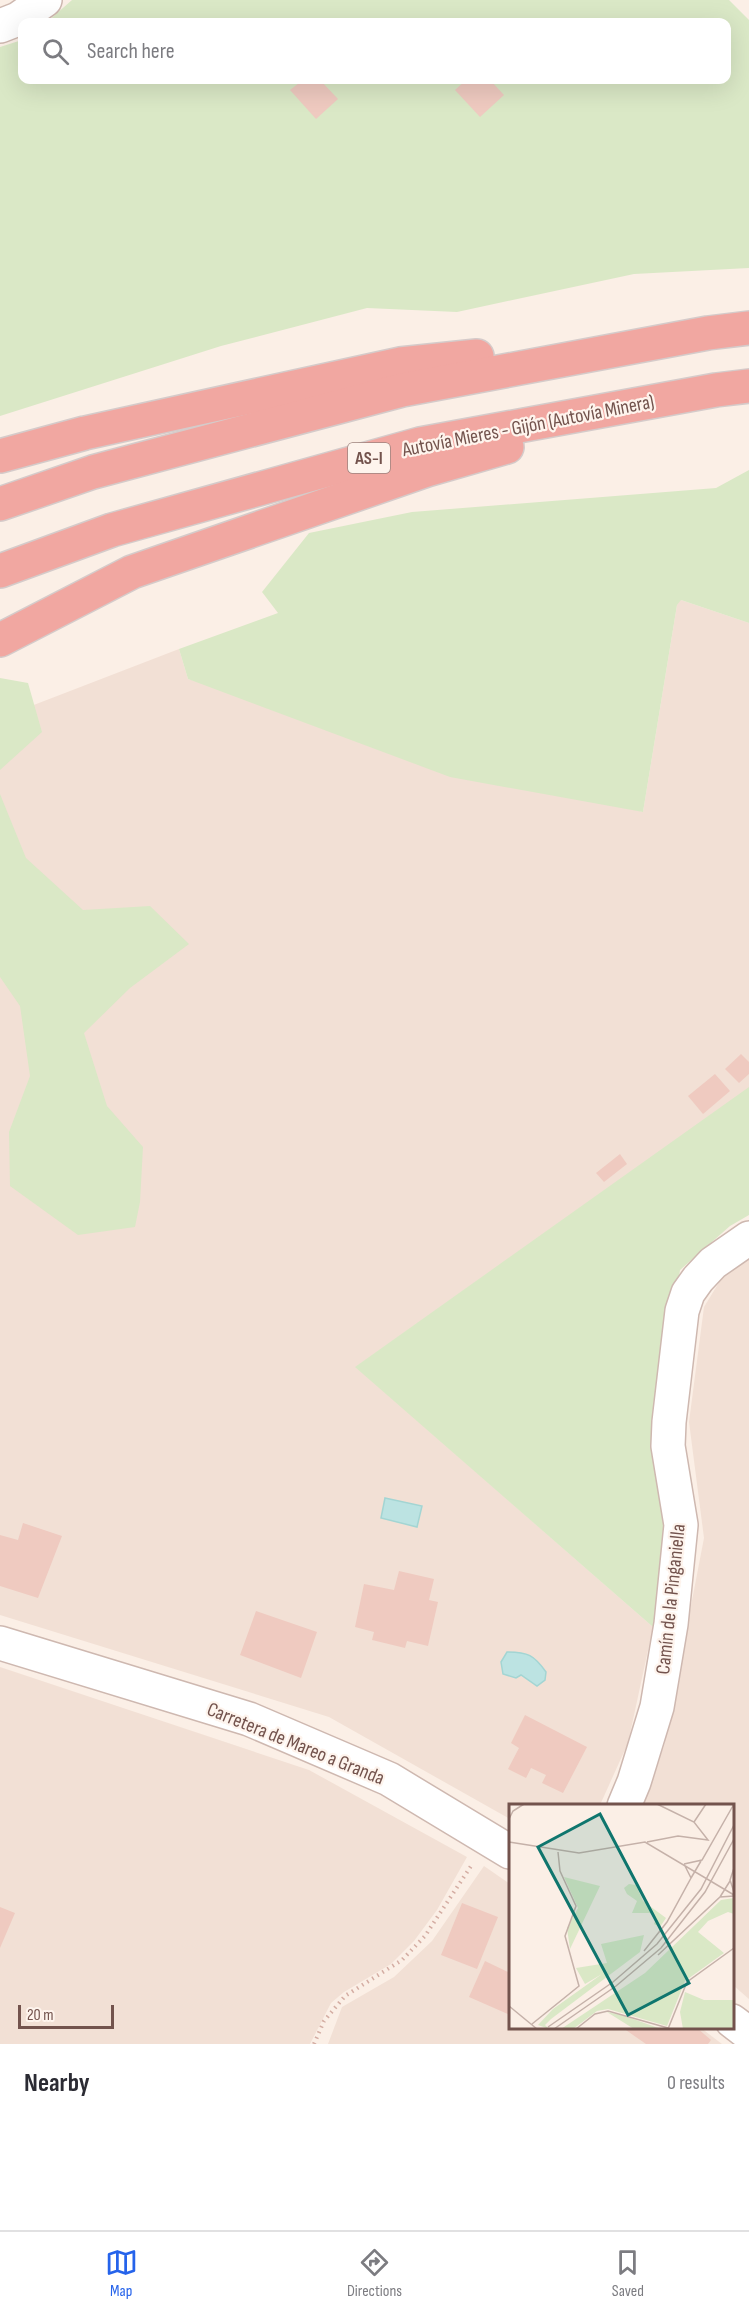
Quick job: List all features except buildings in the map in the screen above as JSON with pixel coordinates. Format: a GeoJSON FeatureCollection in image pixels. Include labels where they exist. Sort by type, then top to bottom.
{"type":"FeatureCollection","features":[{"type":"Feature","properties":{"kind":"highway"},"geometry":{"type":"LineString","coordinates":[[0,456],[85,433],[400,364],[749,328]]}},
{"type":"Feature","properties":{"kind":"highway"},"geometry":{"type":"LineString","coordinates":[[0,504],[93,472],[402,390],[708,333]]}},
{"type":"Feature","properties":{"kind":"highway","name":"Autovía Mieres - Gijón (Autovía Minera)"},"geometry":{"type":"LineString","coordinates":[[0,571],[112,530],[420,444],[749,386]]}},
{"type":"Feature","properties":{"kind":"highway"},"geometry":{"type":"LineString","coordinates":[[0,640],[143,568],[427,470],[716,390]]}},
{"type":"Feature","properties":{"kind":"street"},"geometry":{"type":"LineString","coordinates":[[19,18],[45,0]]}},
{"type":"Feature","properties":{"kind":"street"},"geometry":{"type":"LineString","coordinates":[[0,26],[18,19]]}},
{"type":"Feature","properties":{"kind":"street","name":"Camín de la Pinganiella"},"geometry":{"type":"LineString","coordinates":[[625,1804],[657,1707],[671,1624],[681,1525],[668,1446],[682,1311],[688,1293],[698,1279],[713,1263],[749,1238]]}},
{"type":"Feature","properties":{"kind":"street","name":"Carretera de Mareo a Granda"},"geometry":{"type":"LineString","coordinates":[[0,1643],[249,1719],[389,1779],[499,1845]]}},
{"type":"Feature","properties":{"kind":"street"},"geometry":{"type":"LineString","coordinates":[[734,2023],[749,2034]]}},
{"type":"Feature","properties":{"kind":"path"},"geometry":{"type":"LineString","coordinates":[[314,2044],[324,2021],[345,1996],[402,1960],[425,1936],[456,1891],[499,1845]]}},
{"type":"Feature","properties":{"kind":"shaded area"},"geometry":{"type":"Polygon","coordinates":[[[678,599],[749,623],[749,1088],[356,1367],[653,1627],[628,1743],[600,1804],[509,1804],[509,1818],[329,1717],[0,1615],[0,718],[179,649],[188,679],[643,812],[678,599]]]}},
{"type":"Feature","properties":{"kind":"shaded area"},"geometry":{"type":"Polygon","coordinates":[[[749,1253],[749,1999],[734,1986],[734,1804],[642,1804],[664,1746],[704,1538],[689,1422],[704,1307],[731,1263],[749,1253]]]}},
{"type":"Feature","properties":{"kind":"shaded area"},"geometry":{"type":"Polygon","coordinates":[[[0,1667],[309,1770],[467,1857],[437,1910],[414,1941],[391,1964],[344,1992],[331,2003],[310,2044],[0,2044],[0,1667]]]}},
{"type":"Feature","properties":{"kind":"shaded area"},"geometry":{"type":"Polygon","coordinates":[[[484,1866],[509,1883],[509,2029],[702,2029],[722,2044],[328,2044],[342,2007],[394,1977],[432,1941],[484,1866]]]}},
{"type":"Feature","properties":{"kind":"green space"},"geometry":{"type":"Polygon","coordinates":[[[72,0],[729,0],[749,20],[749,268],[634,274],[457,312],[367,308],[221,346],[0,416],[0,47],[18,41],[18,84],[731,84],[731,18],[52,18],[72,0]]]}},
{"type":"Feature","properties":{"kind":"green space"},"geometry":{"type":"Polygon","coordinates":[[[749,470],[749,623],[681,600],[677,605],[643,812],[450,777],[188,679],[179,649],[278,613],[262,592],[309,533],[412,512],[716,488],[749,470]]]}},
{"type":"Feature","properties":{"kind":"green space"},"geometry":{"type":"Polygon","coordinates":[[[0,678],[28,683],[42,732],[0,770],[0,678]]]}},
{"type":"Feature","properties":{"kind":"green space"},"geometry":{"type":"Polygon","coordinates":[[[0,794],[26,858],[83,910],[150,906],[189,944],[130,988],[84,1033],[107,1106],[143,1147],[140,1202],[135,1227],[78,1235],[10,1186],[9,1132],[30,1076],[20,1006],[0,977],[0,794]]]}},
{"type":"Feature","properties":{"kind":"green space"},"geometry":{"type":"Polygon","coordinates":[[[749,1087],[749,1215],[730,1226],[680,1270],[661,1400],[673,1523],[667,1588],[653,1627],[355,1367],[749,1087]]]}},
{"type":"Feature","properties":{"kind":"water"},"geometry":{"type":"Polygon","coordinates":[[[385,1498],[422,1506],[417,1527],[381,1518],[385,1498]]]}},
{"type":"Feature","properties":{"kind":"water"},"geometry":{"type":"Polygon","coordinates":[[[507,1652],[525,1654],[534,1658],[546,1672],[545,1680],[537,1686],[521,1675],[516,1678],[503,1674],[501,1662],[507,1652]]]}}]}
